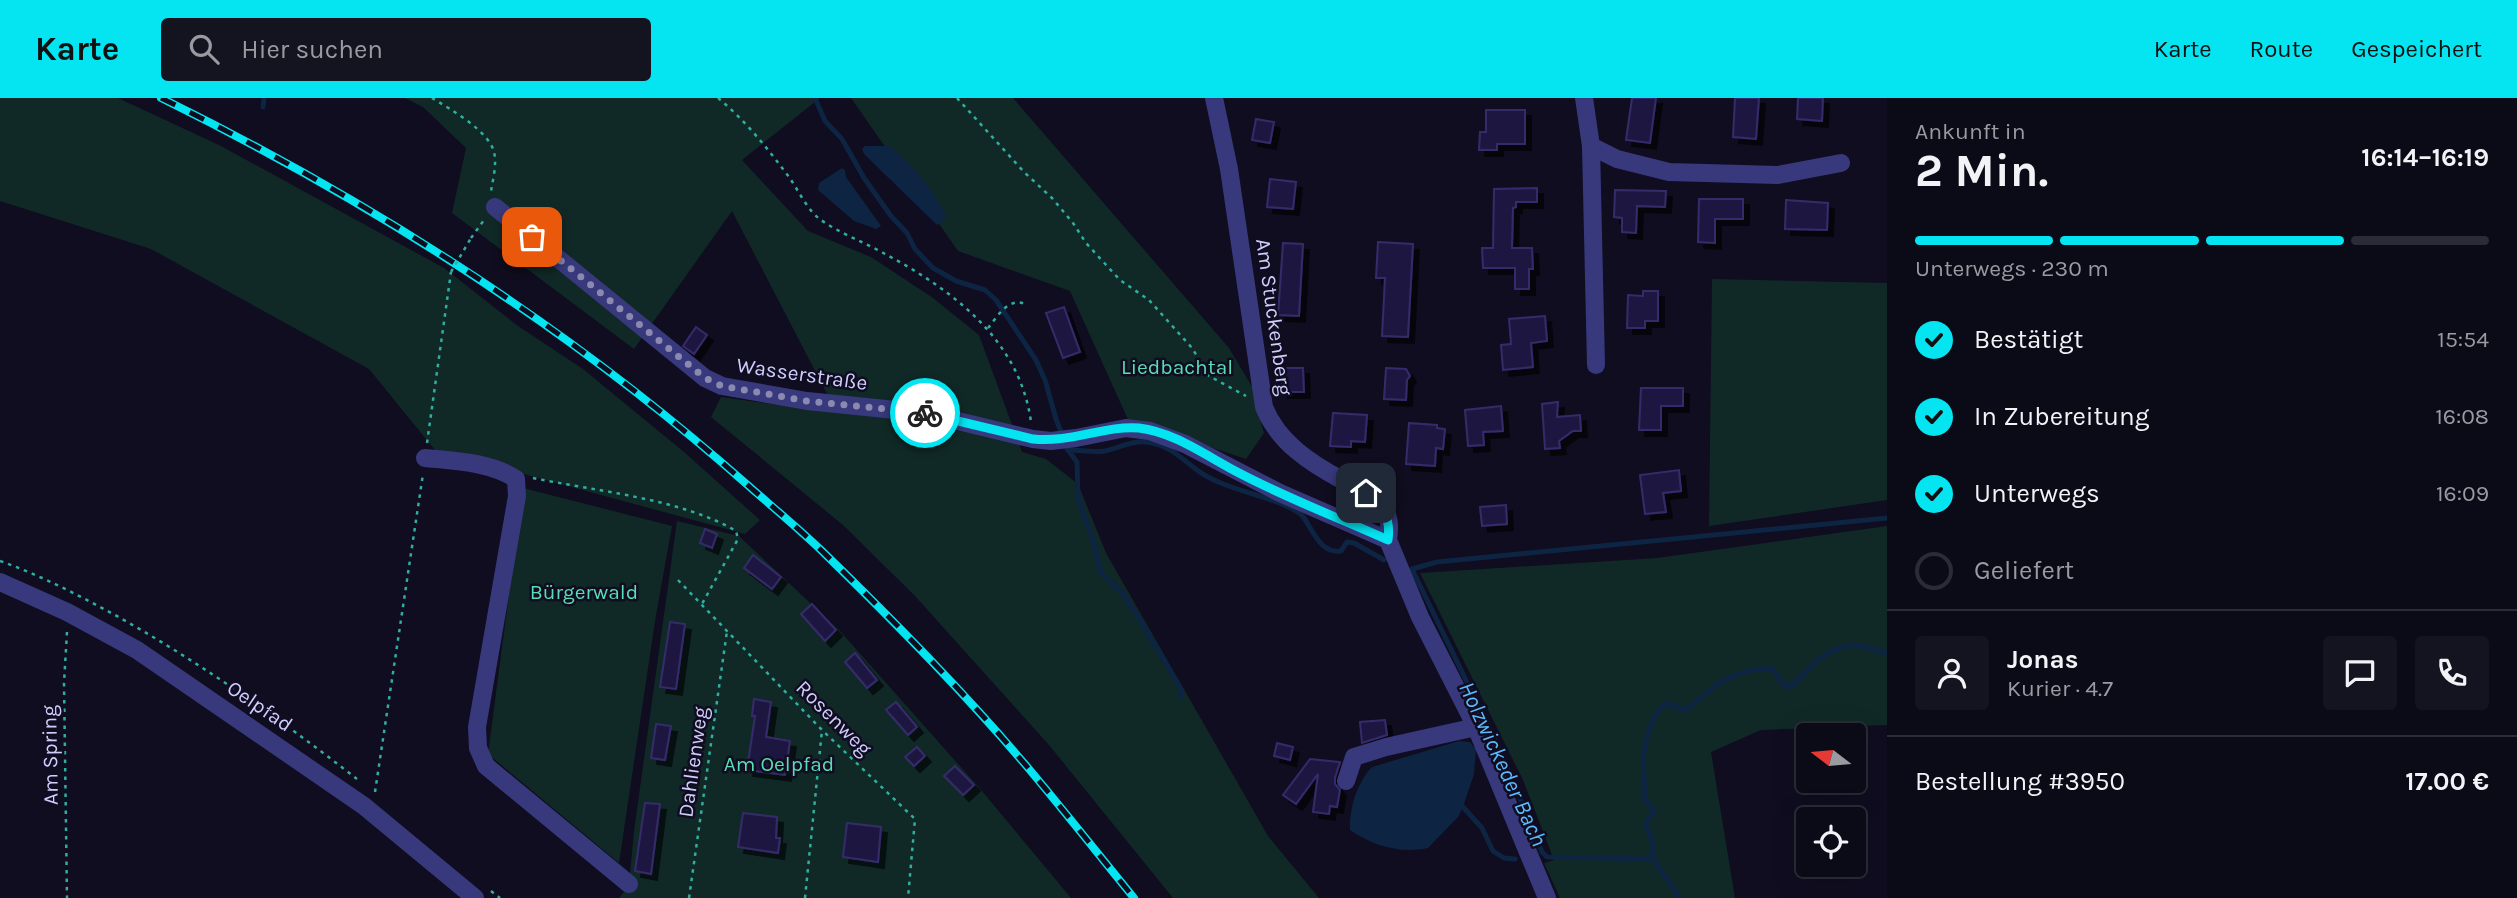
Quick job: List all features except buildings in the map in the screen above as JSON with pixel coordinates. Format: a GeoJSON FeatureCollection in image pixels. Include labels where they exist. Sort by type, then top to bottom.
{"type":"FeatureCollection","features":[{"type":"Feature","properties":{"kind":"street","name":"Am Stuckenberg"},"geometry":{"type":"LineString","coordinates":[[1214,98],[1229,169],[1262,399],[1271,424],[1281,436],[1323,470],[1366,493],[1380,504],[1389,533]]}},
{"type":"Feature","properties":{"kind":"street"},"geometry":{"type":"LineString","coordinates":[[1584,98],[1591,146],[1596,365]]}},
{"type":"Feature","properties":{"kind":"street"},"geometry":{"type":"LineString","coordinates":[[1591,146],[1617,159],[1669,172],[1778,175],[1841,163]]}},
{"type":"Feature","properties":{"kind":"street","name":"Wasserstraße"},"geometry":{"type":"LineString","coordinates":[[495,207],[705,378],[722,386],[807,401],[925,413],[1042,440],[1076,438],[1139,428],[1161,434],[1280,493],[1389,533]]}},
{"type":"Feature","properties":{"kind":"street"},"geometry":{"type":"LineString","coordinates":[[425,458],[459,461],[504,471],[516,479],[517,496],[477,727],[478,748],[486,766],[629,884]]}},
{"type":"Feature","properties":{"kind":"street"},"geometry":{"type":"LineString","coordinates":[[1389,533],[1420,617],[1476,727],[1547,898]]}},
{"type":"Feature","properties":{"kind":"street","name":"Oelpfad"},"geometry":{"type":"LineString","coordinates":[[0,582],[67,612],[137,650],[364,806],[475,898]]}},
{"type":"Feature","properties":{"kind":"street"},"geometry":{"type":"LineString","coordinates":[[1346,781],[1354,757],[1366,752],[1476,727]]}},
{"type":"Feature","properties":{"kind":"path"},"geometry":{"type":"LineString","coordinates":[[374,792],[425,458],[445,301],[451,272],[471,238],[495,207],[491,191],[495,153],[491,145],[468,120],[432,98]]}},
{"type":"Feature","properties":{"kind":"path"},"geometry":{"type":"LineString","coordinates":[[718,98],[738,115],[820,219],[890,256],[930,281],[988,328],[1017,372],[1030,414],[1042,440]]}},
{"type":"Feature","properties":{"kind":"path"},"geometry":{"type":"LineString","coordinates":[[957,98],[1024,172],[1052,198],[1086,243],[1120,280],[1149,300],[1197,354],[1202,368],[1209,376],[1242,395],[1262,399]]}},
{"type":"Feature","properties":{"kind":"path"},"geometry":{"type":"LineString","coordinates":[[988,328],[1012,302],[1025,304]]}},
{"type":"Feature","properties":{"kind":"path"},"geometry":{"type":"LineString","coordinates":[[516,479],[530,478],[678,507],[718,520],[736,531],[738,539],[702,604]]}},
{"type":"Feature","properties":{"kind":"path","name":"Rosenweg"},"geometry":{"type":"LineString","coordinates":[[678,580],[822,730],[915,819],[908,898]]}},
{"type":"Feature","properties":{"kind":"path","name":"Am Spring"},"geometry":{"type":"LineString","coordinates":[[67,612],[64,683],[67,898]]}},
{"type":"Feature","properties":{"kind":"path","name":"Dahlienweg"},"geometry":{"type":"LineString","coordinates":[[689,898],[727,631]]}},
{"type":"Feature","properties":{"kind":"path"},"geometry":{"type":"LineString","coordinates":[[805,898],[822,730]]}},
{"type":"Feature","properties":{"kind":"green space"},"geometry":{"type":"Polygon","coordinates":[[[0,98],[118,98],[221,146],[444,268],[518,326],[583,369],[684,452],[760,520],[745,534],[435,450],[369,369],[151,249],[0,201],[0,98]]]}},
{"type":"Feature","properties":{"kind":"green space"},"geometry":{"type":"Polygon","coordinates":[[[405,98],[820,98],[742,160],[808,231],[871,257],[933,298],[979,335],[1022,452],[1046,459],[1078,484],[1106,553],[1268,836],[1319,898],[1173,898],[1049,745],[915,596],[843,525],[711,417],[721,397],[837,413],[732,211],[634,349],[452,213],[466,148],[423,107],[405,98]]]}},
{"type":"Feature","properties":{"kind":"green space","name":"Liedbachtal"},"geometry":{"type":"Polygon","coordinates":[[[851,98],[1013,98],[1229,348],[1264,407],[1258,412],[1264,433],[1246,459],[1174,435],[1130,424],[1070,291],[958,251],[851,98]]]}},
{"type":"Feature","properties":{"kind":"green space"},"geometry":{"type":"Polygon","coordinates":[[[1712,279],[1887,283],[1887,500],[1709,526],[1712,279]]]}},
{"type":"Feature","properties":{"kind":"green space","name":"Bürgerwald"},"geometry":{"type":"Polygon","coordinates":[[[523,488],[672,526],[619,863],[488,754],[523,488]]]}},
{"type":"Feature","properties":{"kind":"green space","name":"Am Oelpfad"},"geometry":{"type":"Polygon","coordinates":[[[677,521],[739,536],[840,631],[982,791],[1071,898],[619,898],[629,885],[634,831],[677,521]]]}},
{"type":"Feature","properties":{"kind":"green space"},"geometry":{"type":"Polygon","coordinates":[[[1887,526],[1887,725],[1796,723],[1796,729],[1761,730],[1711,752],[1735,898],[1560,898],[1544,863],[1554,860],[1523,780],[1420,573],[1657,558],[1887,526]]]}},
{"type":"Feature","properties":{"kind":"water"},"geometry":{"type":"Polygon","coordinates":[[[865,146],[889,146],[898,154],[928,187],[941,206],[945,219],[937,225],[864,154],[862,149],[865,146]]]}},
{"type":"Feature","properties":{"kind":"water"},"geometry":{"type":"Polygon","coordinates":[[[842,168],[881,226],[876,229],[854,221],[818,190],[819,183],[842,168]]]}},
{"type":"Feature","properties":{"kind":"water"},"geometry":{"type":"Polygon","coordinates":[[[1459,741],[1470,742],[1476,750],[1474,774],[1458,817],[1428,848],[1408,850],[1388,847],[1350,830],[1355,796],[1372,767],[1459,741]]]}},
{"type":"Feature","properties":{"kind":"waterway"},"geometry":{"type":"LineString","coordinates":[[263,107],[264,98]]}},
{"type":"Feature","properties":{"kind":"waterway","name":"Holzwickeder Bach"},"geometry":{"type":"LineString","coordinates":[[815,98],[825,121],[842,139],[864,178],[891,216],[907,233],[915,249],[933,268],[956,281],[985,290],[996,300],[1036,360],[1068,450],[1077,462],[1078,497],[1101,573],[1122,593],[1134,610],[1180,687],[1182,697]]}},
{"type":"Feature","properties":{"kind":"waterway","name":"Holzwickeder Bach"},"geometry":{"type":"LineString","coordinates":[[1068,450],[1100,452],[1142,442],[1160,445],[1215,480],[1296,511],[1328,549],[1341,551],[1347,542],[1354,543],[1384,560]]}},
{"type":"Feature","properties":{"kind":"waterway","name":"Holzwickeder Bach"},"geometry":{"type":"LineString","coordinates":[[1887,518],[1437,562],[1412,569],[1501,752],[1542,852],[1547,857],[1653,859],[1652,840],[1645,824],[1654,811],[1645,799],[1643,758],[1647,736],[1656,713],[1667,703],[1685,710],[1724,680],[1757,669],[1773,669],[1782,683],[1789,687],[1820,659],[1845,646],[1887,653]]}},
{"type":"Feature","properties":{"kind":"waterway"},"geometry":{"type":"LineString","coordinates":[[1463,807],[1482,828],[1493,851],[1504,858],[1515,859]]}},
{"type":"Feature","properties":{"kind":"waterway"},"geometry":{"type":"LineString","coordinates":[[1653,859],[1680,898]]}},
{"type":"Feature","properties":{"kind":"railway"},"geometry":{"type":"LineString","coordinates":[[161,98],[318,181],[469,273],[542,322],[683,430],[813,543],[876,604],[980,713],[1134,898]]}},
{"type":"Feature","properties":{"kind":"way so far"},"geometry":{"type":"LineString","coordinates":[[532,237],[705,378],[722,386],[807,401],[925,413]]}},
{"type":"Feature","properties":{"kind":"route"},"geometry":{"type":"LineString","coordinates":[[925,413],[1051,441],[1126,428],[1150,430],[1185,444],[1280,493],[1388,540],[1390,526],[1386,513],[1380,504],[1366,493]]}}]}
